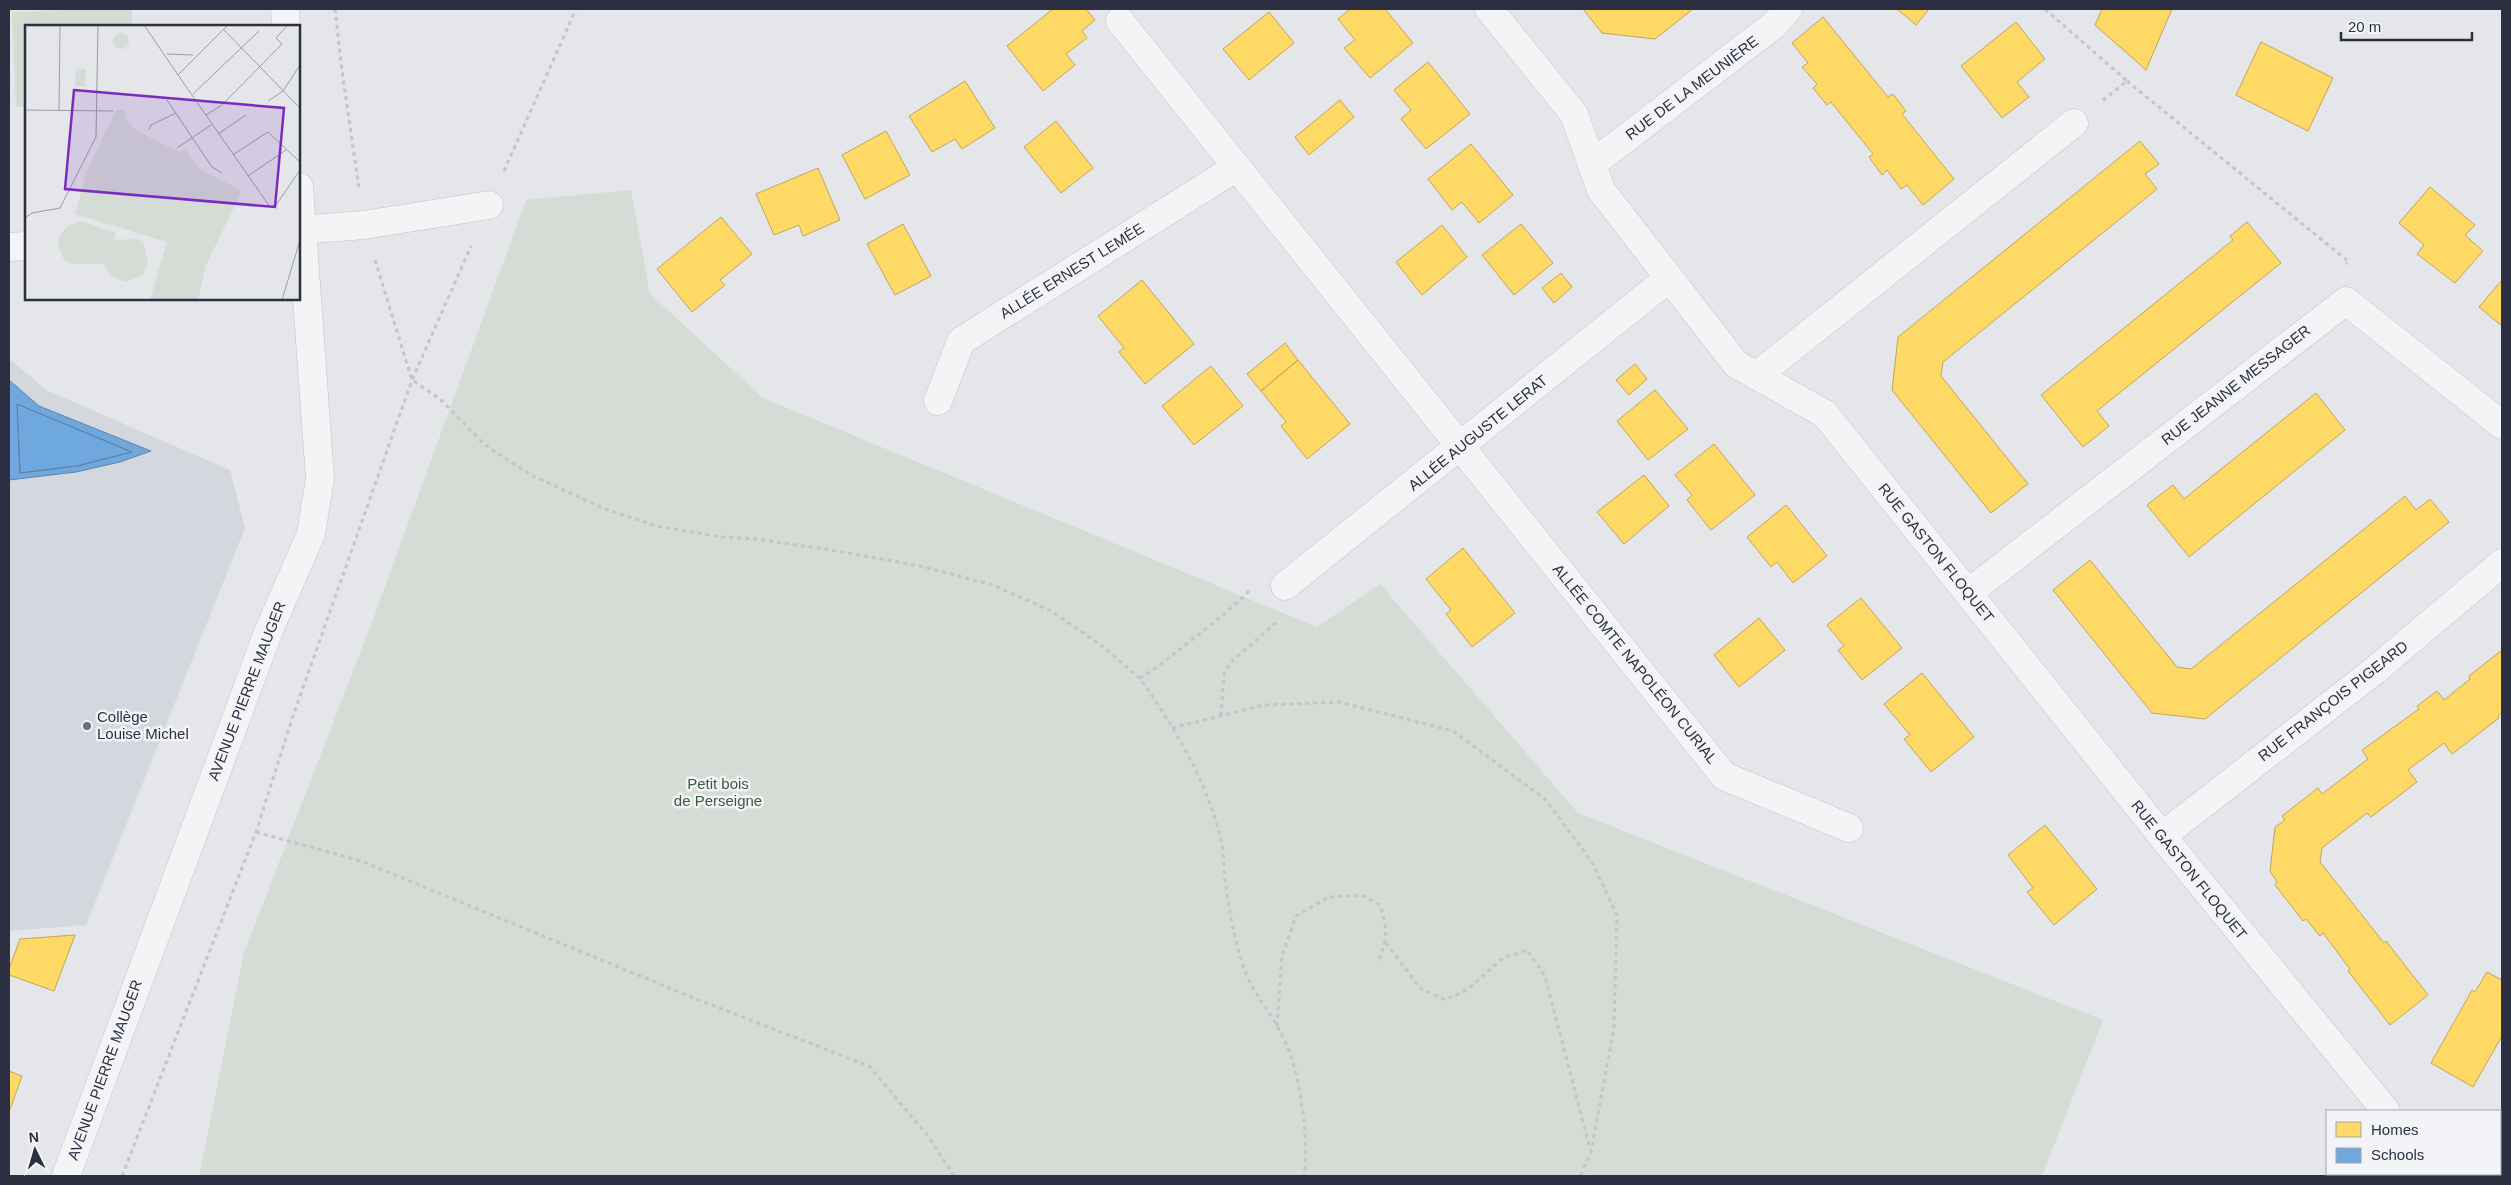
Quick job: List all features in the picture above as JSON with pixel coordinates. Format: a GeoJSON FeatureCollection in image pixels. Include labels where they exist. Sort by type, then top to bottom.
{"type":"FeatureCollection","features":[{"type":"Feature","properties":{"kind":"street"},"geometry":{"type":"LineString","coordinates":[[285,9],[286,25]]}},
{"type":"Feature","properties":{"kind":"street","name":"RUE GASTON FLOQUET"},"geometry":{"type":"LineString","coordinates":[[1489,9],[1574,114],[1601,190],[1736,364],[1824,414],[2162,836],[2385,1110]]}},
{"type":"Feature","properties":{"kind":"street","name":"RUE DE LA MEUNIÈRE"},"geometry":{"type":"LineString","coordinates":[[1592,164],[1774,25],[1788,9]]}},
{"type":"Feature","properties":{"kind":"street"},"geometry":{"type":"LineString","coordinates":[[1120,21],[1461,447]]}},
{"type":"Feature","properties":{"kind":"street"},"geometry":{"type":"LineString","coordinates":[[1756,376],[2074,123]]}},
{"type":"Feature","properties":{"kind":"street","name":"ALLÉE ERNEST LEMÉE"},"geometry":{"type":"LineString","coordinates":[[938,401],[961,342],[1237,167]]}},
{"type":"Feature","properties":{"kind":"street"},"geometry":{"type":"LineString","coordinates":[[301,229],[364,225],[489,205]]}},
{"type":"Feature","properties":{"kind":"street","name":"AVENUE PIERRE MAUGER"},"geometry":{"type":"LineString","coordinates":[[66,1176],[269,630],[311,534],[320,479],[300,208]]}},
{"type":"Feature","properties":{"kind":"street"},"geometry":{"type":"LineString","coordinates":[[9,247],[25,246]]}},
{"type":"Feature","properties":{"kind":"street","name":"ALLÉE AUGUSTE LERAT"},"geometry":{"type":"LineString","coordinates":[[1286,586],[1670,278]]}},
{"type":"Feature","properties":{"kind":"street","name":"RUE JEANNE MESSAGER"},"geometry":{"type":"LineString","coordinates":[[1968,593],[2346,301],[2502,425]]}},
{"type":"Feature","properties":{"kind":"street","name":"ALLÉE COMTE NAPOLÉON CURIAL"},"geometry":{"type":"LineString","coordinates":[[1461,447],[1724,776],[1849,828]]}},
{"type":"Feature","properties":{"kind":"street","name":"RUE FRANÇOIS PIGEARD"},"geometry":{"type":"LineString","coordinates":[[2162,836],[2374,670],[2502,563]]}},
{"type":"Feature","properties":{"kind":"path"},"geometry":{"type":"LineString","coordinates":[[2045,9],[2128,81],[2349,262],[2342,267]]}},
{"type":"Feature","properties":{"kind":"path"},"geometry":{"type":"LineString","coordinates":[[2074,123],[2128,81]]}},
{"type":"Feature","properties":{"kind":"path"},"geometry":{"type":"LineString","coordinates":[[122,1176],[256,832],[292,719],[412,380],[439,398],[485,445],[531,475],[605,509],[632,519],[686,532],[832,550],[920,566],[993,585],[1051,612],[1102,646],[1140,678],[1172,728],[1199,778],[1222,842],[1230,912],[1241,960],[1254,993],[1288,1046],[1304,1112],[1304,1176]]}},
{"type":"Feature","properties":{"kind":"path"},"geometry":{"type":"LineString","coordinates":[[1140,678],[1166,662],[1231,610],[1251,589]]}},
{"type":"Feature","properties":{"kind":"path"},"geometry":{"type":"LineString","coordinates":[[1221,716],[1224,674],[1232,661],[1284,615]]}},
{"type":"Feature","properties":{"kind":"path"},"geometry":{"type":"LineString","coordinates":[[1172,728],[1264,706],[1339,702],[1453,731],[1545,799],[1592,862],[1617,915],[1614,1027],[1591,1152],[1580,1176]]}},
{"type":"Feature","properties":{"kind":"path"},"geometry":{"type":"LineString","coordinates":[[256,832],[360,861],[701,1001],[869,1066],[928,1136],[954,1176]]}},
{"type":"Feature","properties":{"kind":"path"},"geometry":{"type":"LineString","coordinates":[[1277,1027],[1282,956],[1296,916],[1329,897],[1362,895],[1380,905],[1386,922],[1386,943],[1377,963]]}},
{"type":"Feature","properties":{"kind":"path"},"geometry":{"type":"LineString","coordinates":[[1386,943],[1420,988],[1445,1000],[1467,990],[1502,958],[1527,950],[1544,976],[1591,1152]]}},
{"type":"Feature","properties":{"kind":"shaded area","name":"Collège Louise Michel"},"geometry":{"type":"Polygon","coordinates":[[[9,359],[48,391],[230,470],[245,528],[86,925],[9,931],[9,359]]]}},
{"type":"Feature","properties":{"kind":"green space"},"geometry":{"type":"Polygon","coordinates":[[[132,9],[132,25],[25,25],[25,107],[16,107],[12,12],[132,9]]]}},
{"type":"Feature","properties":{"kind":"green space","name":"Petit bois de Perseigne"},"geometry":{"type":"Polygon","coordinates":[[[631,190],[650,294],[763,398],[1317,627],[1380,584],[1578,813],[2103,1020],[2042,1176],[199,1176],[244,953],[374,617],[526,200],[631,190]]]}},
{"type":"Feature","properties":{"kind":"building: Homes"},"geometry":{"type":"Polygon","coordinates":[[[1053,9],[1086,9],[1095,20],[1082,31],[1087,38],[1066,54],[1075,65],[1043,91],[1007,46],[1053,9]]]}},
{"type":"Feature","properties":{"kind":"building: Homes"},"geometry":{"type":"Polygon","coordinates":[[[1350,9],[1385,9],[1413,43],[1370,78],[1344,48],[1355,40],[1338,19],[1350,9]]]}},
{"type":"Feature","properties":{"kind":"building: Homes"},"geometry":{"type":"Polygon","coordinates":[[[1583,9],[1693,9],[1655,39],[1602,33],[1583,9]]]}},
{"type":"Feature","properties":{"kind":"building: Homes"},"geometry":{"type":"Polygon","coordinates":[[[1897,9],[1929,9],[1916,25],[1897,9]]]}},
{"type":"Feature","properties":{"kind":"building: Homes"},"geometry":{"type":"Polygon","coordinates":[[[2102,9],[2172,9],[2146,70],[2095,25],[2102,9]]]}},
{"type":"Feature","properties":{"kind":"building: Homes"},"geometry":{"type":"Polygon","coordinates":[[[1269,12],[1294,43],[1249,80],[1223,49],[1269,12]]]}},
{"type":"Feature","properties":{"kind":"building: Homes"},"geometry":{"type":"Polygon","coordinates":[[[1823,17],[1888,97],[1893,94],[1906,111],[1902,114],[1954,179],[1923,205],[1907,185],[1901,189],[1887,170],[1882,175],[1869,157],[1873,154],[1831,102],[1827,105],[1813,88],[1817,84],[1802,67],[1808,63],[1792,43],[1823,17]]]}},
{"type":"Feature","properties":{"kind":"building: Homes"},"geometry":{"type":"Polygon","coordinates":[[[2016,22],[2045,59],[2017,82],[2029,97],[2002,118],[1961,66],[2016,22]]]}},
{"type":"Feature","properties":{"kind":"building: Homes"},"geometry":{"type":"Polygon","coordinates":[[[2261,42],[2333,78],[2308,131],[2236,95],[2261,42]]]}},
{"type":"Feature","properties":{"kind":"building: Homes"},"geometry":{"type":"Polygon","coordinates":[[[1428,62],[1470,114],[1426,149],[1401,119],[1411,110],[1394,90],[1428,62]]]}},
{"type":"Feature","properties":{"kind":"building: Homes"},"geometry":{"type":"Polygon","coordinates":[[[965,81],[995,128],[962,149],[955,139],[932,152],[909,116],[965,81]]]}},
{"type":"Feature","properties":{"kind":"building: Homes"},"geometry":{"type":"Polygon","coordinates":[[[1340,100],[1354,117],[1309,155],[1295,137],[1340,100]]]}},
{"type":"Feature","properties":{"kind":"building: Homes"},"geometry":{"type":"Polygon","coordinates":[[[1056,121],[1093,168],[1061,193],[1024,147],[1056,121]]]}},
{"type":"Feature","properties":{"kind":"building: Homes"},"geometry":{"type":"Polygon","coordinates":[[[886,131],[910,175],[865,199],[842,155],[886,131]]]}},
{"type":"Feature","properties":{"kind":"building: Homes"},"geometry":{"type":"Polygon","coordinates":[[[2140,141],[2159,164],[2145,174],[2157,189],[1943,362],[1941,376],[2028,484],[1991,513],[1892,390],[1898,337],[2140,141]]]}},
{"type":"Feature","properties":{"kind":"building: Homes"},"geometry":{"type":"Polygon","coordinates":[[[1471,144],[1513,195],[1479,223],[1462,202],[1452,210],[1428,179],[1471,144]]]}},
{"type":"Feature","properties":{"kind":"building: Homes"},"geometry":{"type":"Polygon","coordinates":[[[818,168],[840,220],[803,236],[799,225],[774,235],[756,194],[818,168]]]}},
{"type":"Feature","properties":{"kind":"building: Homes"},"geometry":{"type":"Polygon","coordinates":[[[2430,187],[2475,225],[2465,235],[2483,251],[2455,283],[2417,254],[2424,245],[2399,223],[2430,187]]]}},
{"type":"Feature","properties":{"kind":"building: Homes"},"geometry":{"type":"Polygon","coordinates":[[[721,217],[752,254],[720,280],[725,285],[692,312],[657,269],[721,217]]]}},
{"type":"Feature","properties":{"kind":"building: Homes"},"geometry":{"type":"Polygon","coordinates":[[[2247,222],[2281,263],[2097,411],[2109,426],[2083,447],[2041,395],[2233,240],[2230,236],[2247,222]]]}},
{"type":"Feature","properties":{"kind":"building: Homes"},"geometry":{"type":"Polygon","coordinates":[[[903,224],[931,276],[895,295],[867,244],[903,224]]]}},
{"type":"Feature","properties":{"kind":"building: Homes"},"geometry":{"type":"Polygon","coordinates":[[[1521,224],[1553,263],[1514,295],[1482,255],[1521,224]]]}},
{"type":"Feature","properties":{"kind":"building: Homes"},"geometry":{"type":"Polygon","coordinates":[[[1442,225],[1467,257],[1422,295],[1396,262],[1442,225]]]}},
{"type":"Feature","properties":{"kind":"building: Homes"},"geometry":{"type":"Polygon","coordinates":[[[1561,273],[1572,287],[1554,303],[1542,288],[1561,273]]]}},
{"type":"Feature","properties":{"kind":"building: Homes"},"geometry":{"type":"Polygon","coordinates":[[[1142,280],[1194,344],[1145,384],[1119,352],[1124,348],[1098,316],[1142,280]]]}},
{"type":"Feature","properties":{"kind":"building: Homes"},"geometry":{"type":"Polygon","coordinates":[[[2502,280],[2502,326],[2479,307],[2502,280]]]}},
{"type":"Feature","properties":{"kind":"building: Homes"},"geometry":{"type":"Polygon","coordinates":[[[1285,343],[1298,360],[1261,391],[1247,374],[1285,343]]]}},
{"type":"Feature","properties":{"kind":"building: Homes"},"geometry":{"type":"Polygon","coordinates":[[[1298,360],[1350,424],[1307,459],[1281,426],[1286,422],[1261,391],[1298,360]]]}},
{"type":"Feature","properties":{"kind":"building: Homes"},"geometry":{"type":"Polygon","coordinates":[[[1635,364],[1647,379],[1629,395],[1616,380],[1635,364]]]}},
{"type":"Feature","properties":{"kind":"building: Homes"},"geometry":{"type":"Polygon","coordinates":[[[1211,366],[1243,406],[1194,445],[1162,406],[1211,366]]]}},
{"type":"Feature","properties":{"kind":"building: Homes"},"geometry":{"type":"Polygon","coordinates":[[[1655,390],[1688,429],[1648,460],[1617,421],[1655,390]]]}},
{"type":"Feature","properties":{"kind":"building: Homes"},"geometry":{"type":"Polygon","coordinates":[[[2316,393],[2345,430],[2189,557],[2147,505],[2173,485],[2184,499],[2316,393]]]}},
{"type":"Feature","properties":{"kind":"building: Homes"},"geometry":{"type":"Polygon","coordinates":[[[1714,444],[1755,495],[1711,530],[1687,500],[1692,495],[1675,475],[1714,444]]]}},
{"type":"Feature","properties":{"kind":"building: Homes"},"geometry":{"type":"Polygon","coordinates":[[[1644,475],[1669,506],[1624,544],[1597,512],[1644,475]]]}},
{"type":"Feature","properties":{"kind":"building: Homes"},"geometry":{"type":"Polygon","coordinates":[[[2405,496],[2416,510],[2430,499],[2449,522],[2205,719],[2152,713],[2053,590],[2090,560],[2177,667],[2191,669],[2405,496]]]}},
{"type":"Feature","properties":{"kind":"building: Homes"},"geometry":{"type":"Polygon","coordinates":[[[1786,505],[1827,556],[1793,583],[1777,562],[1771,567],[1747,537],[1786,505]]]}},
{"type":"Feature","properties":{"kind":"building: Homes"},"geometry":{"type":"Polygon","coordinates":[[[1463,548],[1515,613],[1472,647],[1446,614],[1451,610],[1426,579],[1463,548]]]}},
{"type":"Feature","properties":{"kind":"building: Homes"},"geometry":{"type":"Polygon","coordinates":[[[1861,598],[1902,648],[1862,680],[1838,650],[1844,646],[1827,625],[1861,598]]]}},
{"type":"Feature","properties":{"kind":"building: Homes"},"geometry":{"type":"Polygon","coordinates":[[[1759,618],[1785,650],[1739,687],[1714,655],[1759,618]]]}},
{"type":"Feature","properties":{"kind":"building: Homes"},"geometry":{"type":"Polygon","coordinates":[[[2502,650],[2502,712],[2498,716],[2499,718],[2452,754],[2444,743],[2408,770],[2417,782],[2371,817],[2367,813],[2322,848],[2320,862],[2428,995],[2390,1025],[2348,971],[2350,969],[2323,933],[2320,936],[2306,919],[2303,921],[2275,885],[2277,882],[2270,871],[2275,827],[2285,820],[2282,816],[2318,788],[2322,794],[2368,759],[2362,750],[2419,709],[2417,706],[2437,691],[2444,700],[2470,679],[2469,676],[2502,650]]]}},
{"type":"Feature","properties":{"kind":"building: Homes"},"geometry":{"type":"Polygon","coordinates":[[[1922,673],[1974,737],[1931,772],[1904,739],[1910,735],[1884,704],[1922,673]]]}},
{"type":"Feature","properties":{"kind":"building: Homes"},"geometry":{"type":"Polygon","coordinates":[[[2045,825],[2097,889],[2054,925],[2027,892],[2033,888],[2008,855],[2045,825]]]}},
{"type":"Feature","properties":{"kind":"building: Homes"},"geometry":{"type":"Polygon","coordinates":[[[75,935],[54,991],[9,975],[9,969],[20,939],[75,935]]]}},
{"type":"Feature","properties":{"kind":"building: Homes"},"geometry":{"type":"Polygon","coordinates":[[[2487,972],[2502,980],[2502,1036],[2473,1087],[2431,1063],[2472,990],[2475,992],[2487,972]]]}},
{"type":"Feature","properties":{"kind":"building: Homes"},"geometry":{"type":"Polygon","coordinates":[[[9,1071],[22,1076],[9,1112],[9,1071]]]}},
{"type":"Feature","properties":{"kind":"building: Schools"},"geometry":{"type":"Polygon","coordinates":[[[9,380],[39,406],[151,451],[120,462],[76,472],[9,480],[9,380]],[[17,404],[20,473],[77,466],[132,452],[17,404]]]}},
{"type":"Feature","properties":{"kind":"building: Schools"},"geometry":{"type":"Polygon","coordinates":[[[17,404],[132,452],[77,466],[20,473],[17,404]]]}},
{"type":"Feature","properties":{"kind":"place","name":"Collège Louise Michel"},"geometry":{"type":"Point","coordinates":[87,726]}}]}
